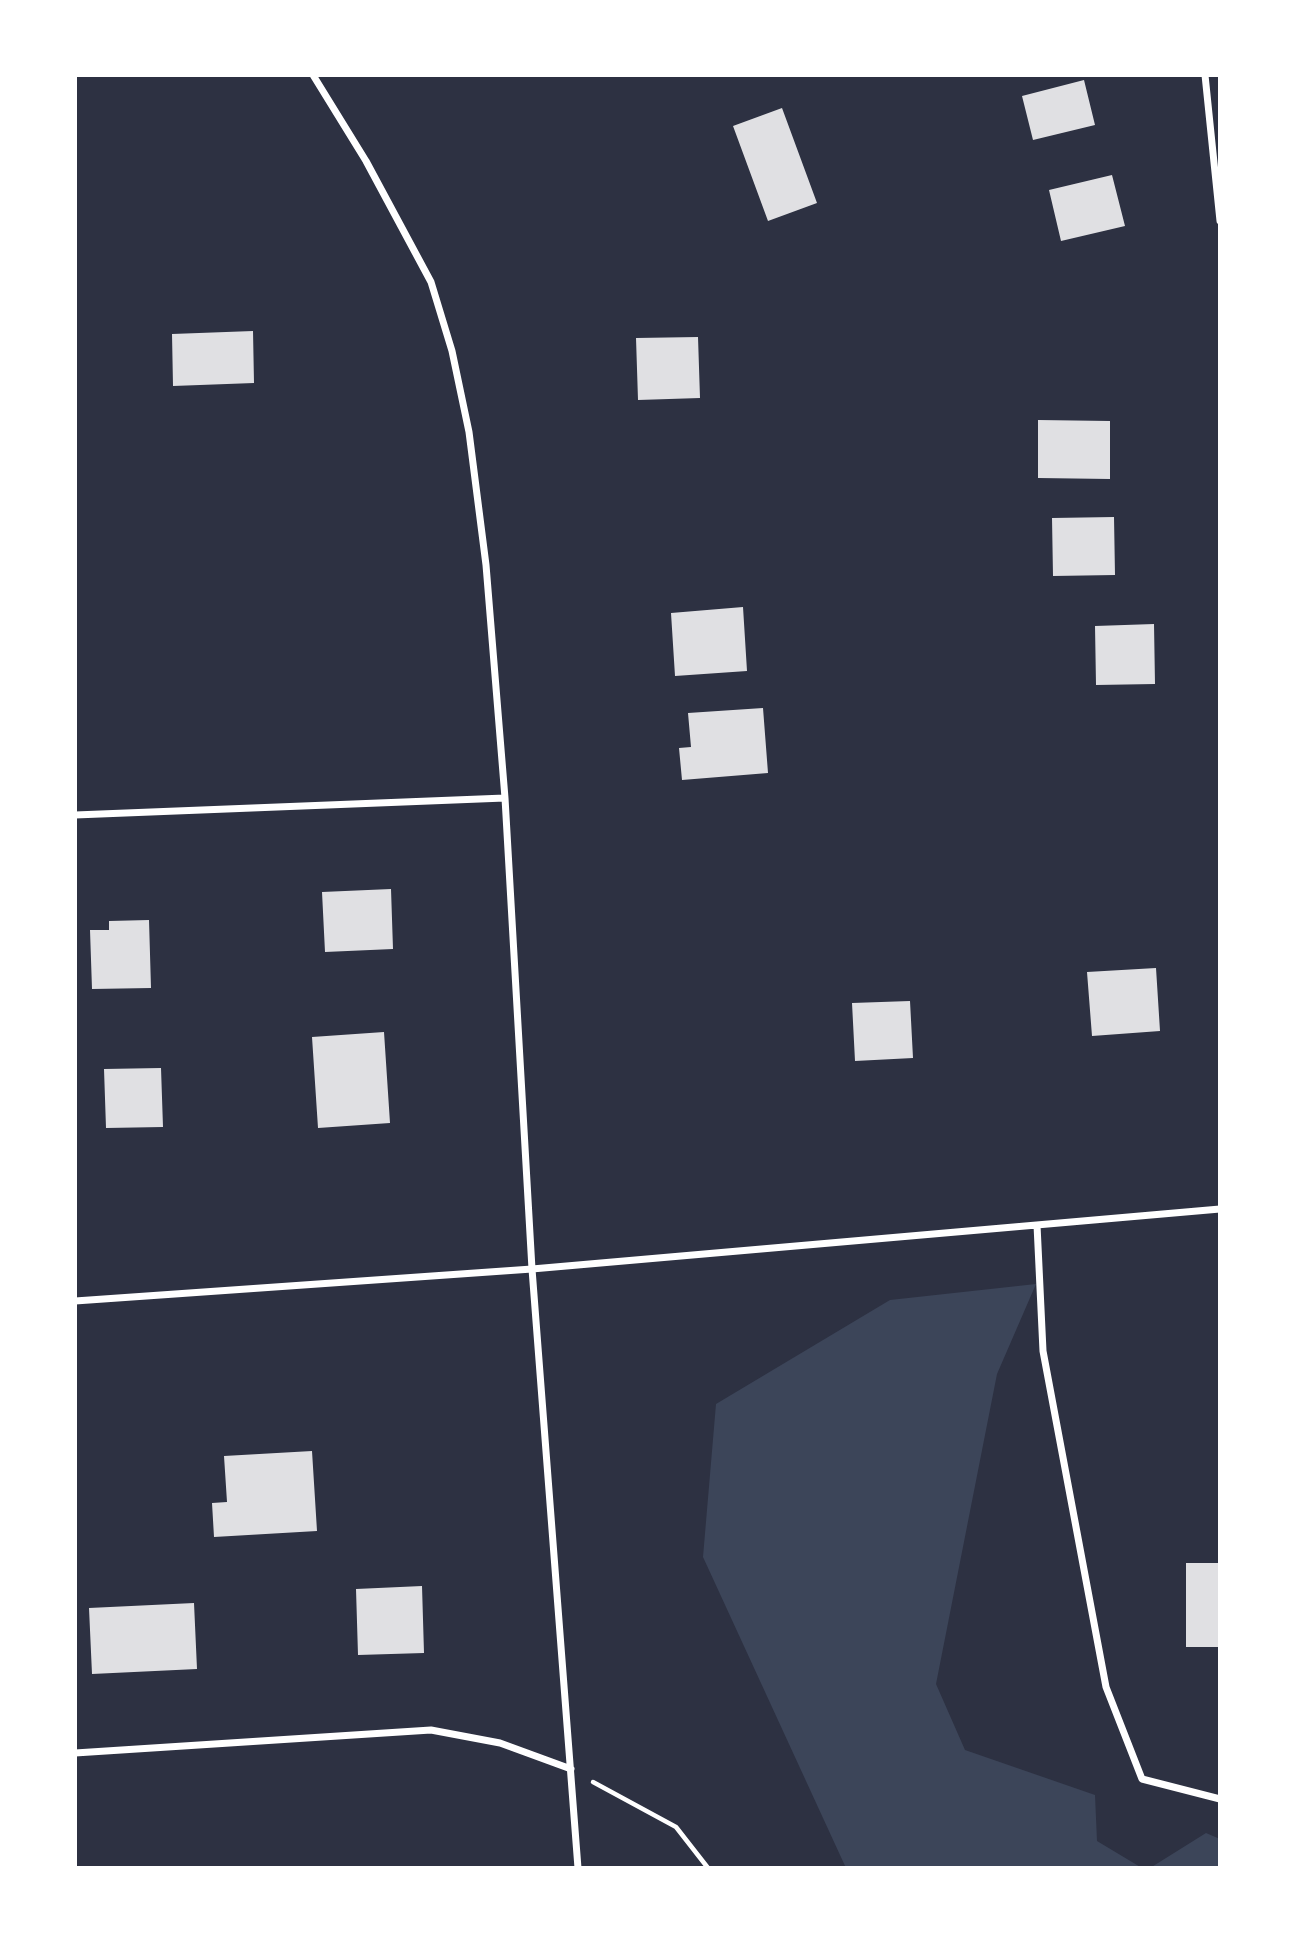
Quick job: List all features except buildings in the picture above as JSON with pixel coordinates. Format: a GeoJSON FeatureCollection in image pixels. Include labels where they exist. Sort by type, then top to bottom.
{"type":"FeatureCollection","features":[{"type":"Feature","properties":{"kind":"street"},"geometry":{"type":"LineString","coordinates":[[313,75],[366,161],[431,282],[452,351],[469,432],[486,565],[505,798],[532,1269],[578,1868]]}},
{"type":"Feature","properties":{"kind":"street"},"geometry":{"type":"LineString","coordinates":[[1205,75],[1220,221]]}},
{"type":"Feature","properties":{"kind":"street"},"geometry":{"type":"LineString","coordinates":[[75,815],[505,798]]}},
{"type":"Feature","properties":{"kind":"street"},"geometry":{"type":"LineString","coordinates":[[75,1301],[532,1269],[1220,1209]]}},
{"type":"Feature","properties":{"kind":"street"},"geometry":{"type":"LineString","coordinates":[[1037,1225],[1043,1351],[1106,1687],[1142,1779],[1220,1799]]}},
{"type":"Feature","properties":{"kind":"street"},"geometry":{"type":"LineString","coordinates":[[75,1753],[431,1730],[500,1743],[571,1769]]}},
{"type":"Feature","properties":{"kind":"path"},"geometry":{"type":"LineString","coordinates":[[571,1769],[676,1827],[708,1868]]}},
{"type":"Feature","properties":{"kind":"shaded area"},"geometry":{"type":"Polygon","coordinates":[[[1036,1284],[997,1374],[936,1684],[965,1750],[1095,1795],[1097,1841],[1142,1868],[846,1868],[703,1557],[716,1404],[890,1300],[1036,1284]]]}},
{"type":"Feature","properties":{"kind":"shaded area"},"geometry":{"type":"Polygon","coordinates":[[[1206,1833],[1220,1839],[1220,1868],[1150,1868],[1206,1833]]]}}]}
